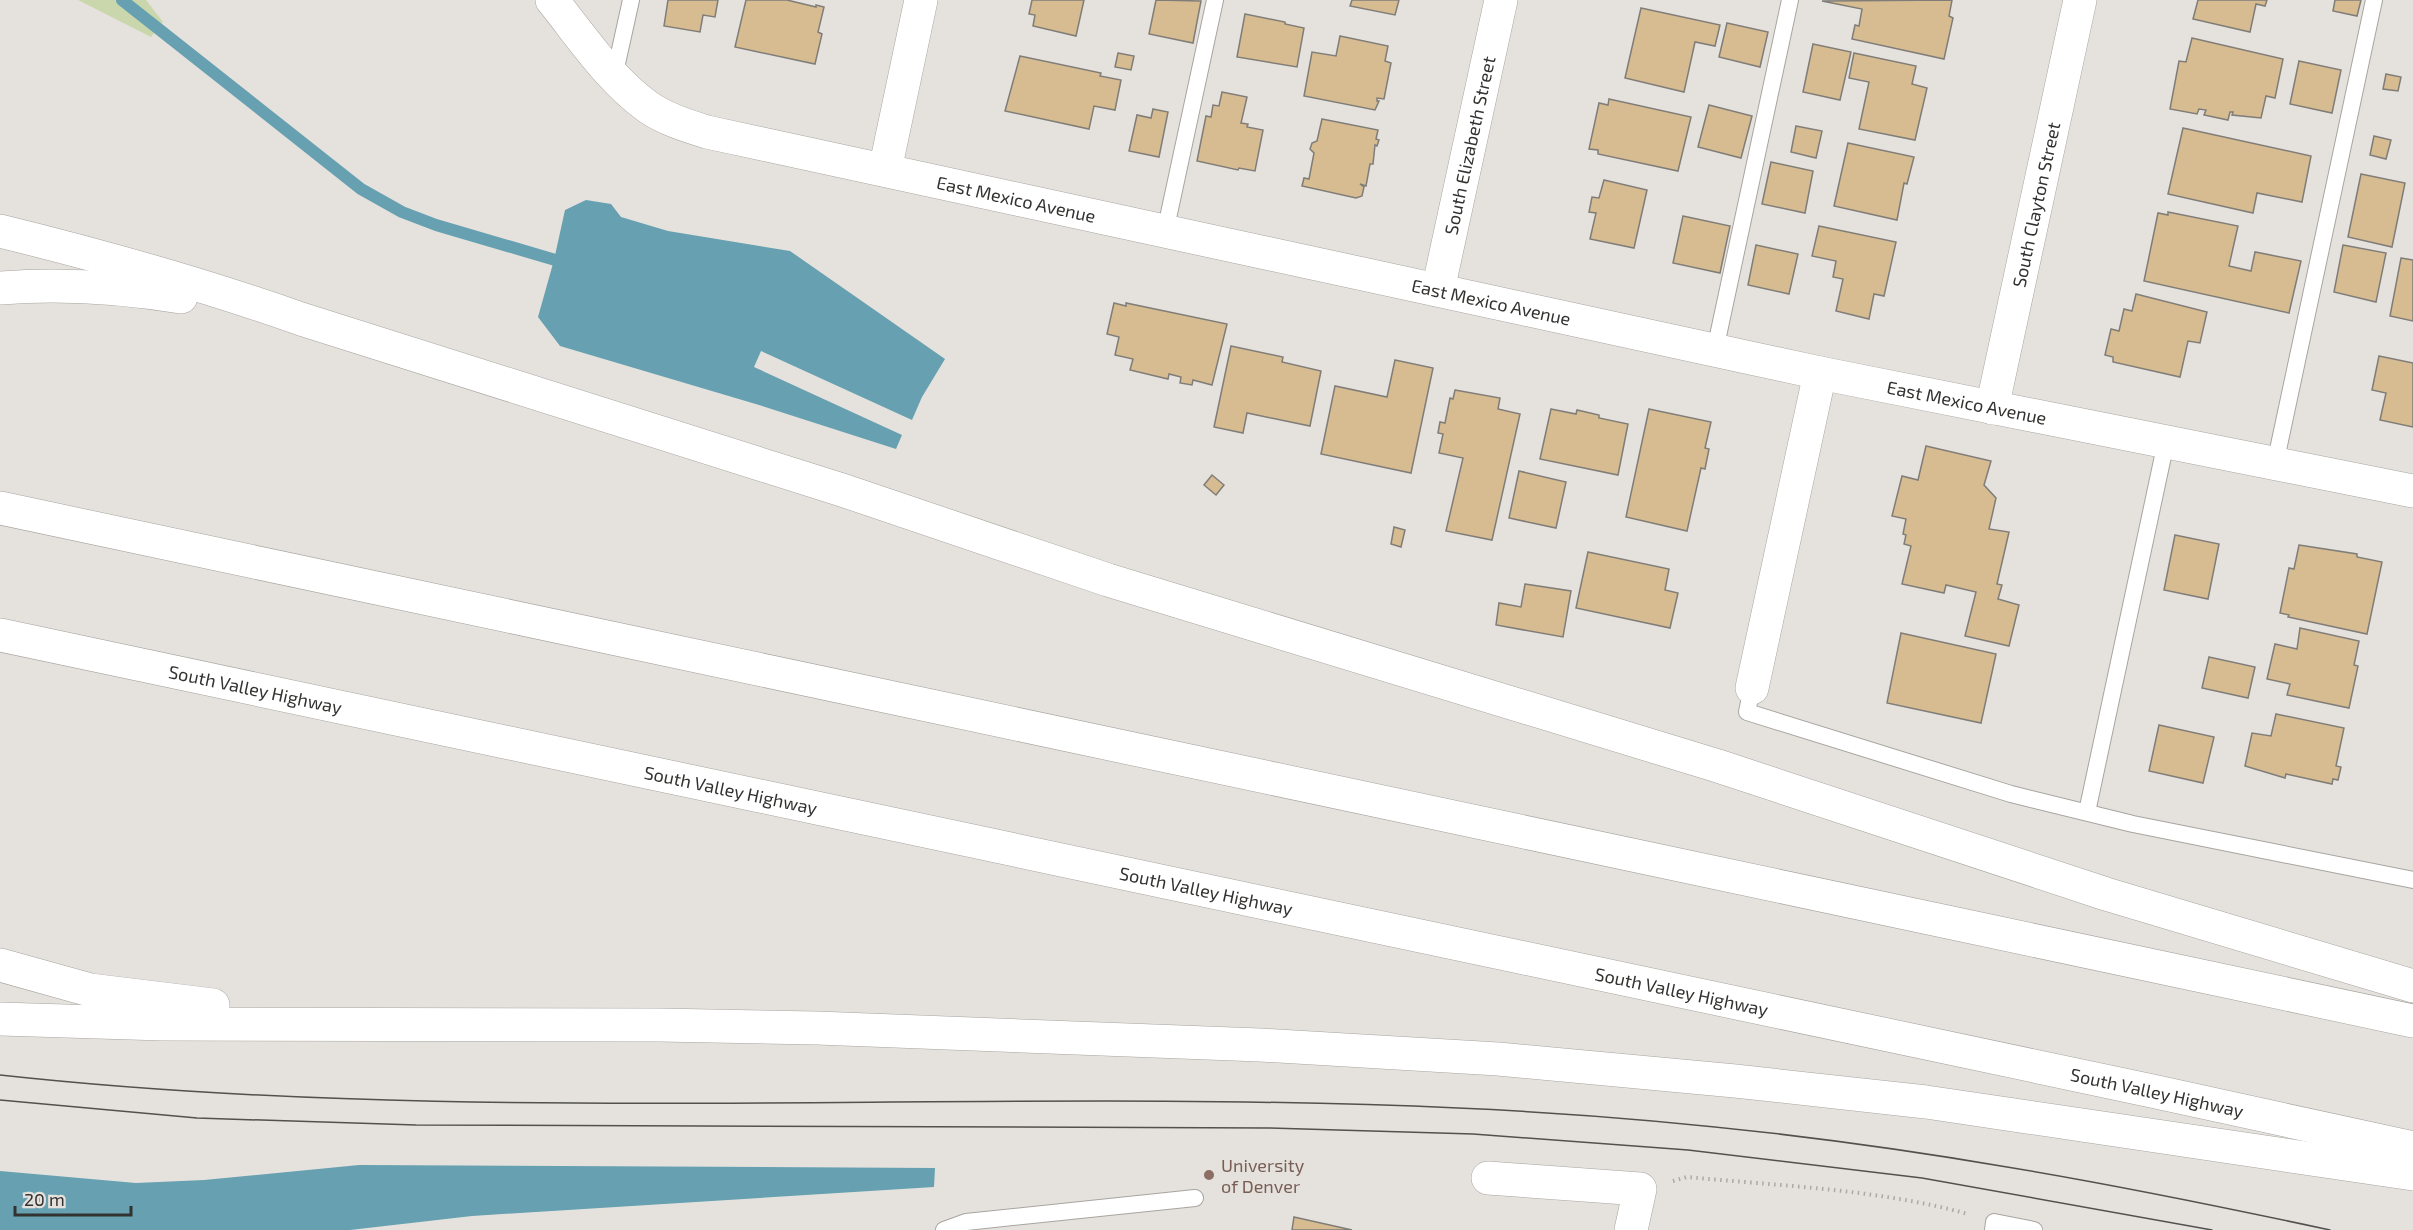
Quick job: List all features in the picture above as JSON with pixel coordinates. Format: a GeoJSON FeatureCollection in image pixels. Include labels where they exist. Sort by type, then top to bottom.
{"type":"FeatureCollection","features":[{"type":"Feature","properties":{"kind":"main road","name":"East Mexico Avenue"},"geometry":{"type":"LineString","coordinates":[[552,0],[605,65],[648,107],[683,124],[707,132],[1820,373],[2413,491]]}},
{"type":"Feature","properties":{"kind":"main road"},"geometry":{"type":"LineString","coordinates":[[885,170],[921,0]]}},
{"type":"Feature","properties":{"kind":"main road","name":"South Elizabeth Street"},"geometry":{"type":"LineString","coordinates":[[1438,290],[1501,0]]}},
{"type":"Feature","properties":{"kind":"main road","name":"South Clayton Street"},"geometry":{"type":"LineString","coordinates":[[1992,408],[2080,0]]}},
{"type":"Feature","properties":{"kind":"main road"},"geometry":{"type":"LineString","coordinates":[[0,231],[218,290],[301,319],[842,490],[1108,580],[1718,766],[2106,894],[2413,986]]}},
{"type":"Feature","properties":{"kind":"main road"},"geometry":{"type":"LineString","coordinates":[[0,288],[33,286],[115,288],[213,302],[301,319]]}},
{"type":"Feature","properties":{"kind":"main road"},"geometry":{"type":"LineString","coordinates":[[1752,688],[1820,373]]}},
{"type":"Feature","properties":{"kind":"main road"},"geometry":{"type":"LineString","coordinates":[[0,508],[2413,1021]]}},
{"type":"Feature","properties":{"kind":"main road","name":"South Valley Highway"},"geometry":{"type":"LineString","coordinates":[[0,635],[2413,1148]]}},
{"type":"Feature","properties":{"kind":"main road"},"geometry":{"type":"LineString","coordinates":[[0,965],[90,990],[212,1005],[659,1025]]}},
{"type":"Feature","properties":{"kind":"main road"},"geometry":{"type":"LineString","coordinates":[[0,1018],[175,1024],[659,1025],[817,1028],[1248,1044],[1520,1061],[1926,1102],[2413,1174]]}},
{"type":"Feature","properties":{"kind":"main road"},"geometry":{"type":"LineString","coordinates":[[1488,1178],[1640,1189],[1631,1230]]}},
{"type":"Feature","properties":{"kind":"lane"},"geometry":{"type":"LineString","coordinates":[[605,65],[631,0]]}},
{"type":"Feature","properties":{"kind":"lane"},"geometry":{"type":"LineString","coordinates":[[1165,232],[1215,0]]}},
{"type":"Feature","properties":{"kind":"lane"},"geometry":{"type":"LineString","coordinates":[[1715,350],[1790,0]]}},
{"type":"Feature","properties":{"kind":"lane"},"geometry":{"type":"LineString","coordinates":[[2275,464],[2374,0]]}},
{"type":"Feature","properties":{"kind":"lane"},"geometry":{"type":"LineString","coordinates":[[2087,812],[2166,442]]}},
{"type":"Feature","properties":{"kind":"lane"},"geometry":{"type":"LineString","coordinates":[[1752,688],[1747,712],[2011,794],[2133,824],[2413,880]]}},
{"type":"Feature","properties":{"kind":"lane"},"geometry":{"type":"LineString","coordinates":[[944,1230],[966,1222],[1196,1198]]}},
{"type":"Feature","properties":{"kind":"lane"},"geometry":{"type":"LineString","coordinates":[[1994,1226],[2034,1230]]}},
{"type":"Feature","properties":{"kind":"path"},"geometry":{"type":"LineString","coordinates":[[1640,1189],[1687,1177],[1884,1197],[1944,1208],[1994,1226]]}},
{"type":"Feature","properties":{"kind":"green space"},"geometry":{"type":"Polygon","coordinates":[[[78,0],[146,0],[163,22],[151,37],[78,0]]]}},
{"type":"Feature","properties":{"kind":"water"},"geometry":{"type":"Polygon","coordinates":[[[586,200],[611,204],[621,217],[668,231],[790,251],[945,359],[922,397],[912,420],[761,351],[754,367],[902,435],[896,449],[759,405],[560,346],[538,317],[565,210],[586,200]]]}},
{"type":"Feature","properties":{"kind":"water"},"geometry":{"type":"Polygon","coordinates":[[[359,1165],[935,1168],[934,1187],[472,1216],[350,1230],[0,1230],[0,1171],[136,1183],[204,1180],[359,1165]]]}},
{"type":"Feature","properties":{"kind":"building"},"geometry":{"type":"Polygon","coordinates":[[[668,0],[718,0],[715,17],[703,15],[700,32],[664,26],[668,0]]]}},
{"type":"Feature","properties":{"kind":"building"},"geometry":{"type":"Polygon","coordinates":[[[746,0],[787,0],[824,7],[818,32],[822,34],[815,64],[735,47],[746,0]]]}},
{"type":"Feature","properties":{"kind":"building"},"geometry":{"type":"Polygon","coordinates":[[[1032,0],[1084,0],[1076,36],[1033,26],[1035,15],[1029,14],[1032,0]]]}},
{"type":"Feature","properties":{"kind":"building"},"geometry":{"type":"Polygon","coordinates":[[[1156,0],[1201,1],[1193,43],[1149,34],[1156,0]]]}},
{"type":"Feature","properties":{"kind":"building"},"geometry":{"type":"Polygon","coordinates":[[[1352,0],[1399,0],[1395,15],[1350,6],[1352,0]]]}},
{"type":"Feature","properties":{"kind":"building"},"geometry":{"type":"Polygon","coordinates":[[[1952,0],[1949,16],[1953,18],[1944,59],[1852,39],[1855,25],[1859,26],[1862,9],[1822,1],[1952,0]]]}},
{"type":"Feature","properties":{"kind":"building"},"geometry":{"type":"Polygon","coordinates":[[[2198,0],[2267,0],[2265,6],[2256,4],[2250,32],[2193,19],[2198,0]]]}},
{"type":"Feature","properties":{"kind":"building"},"geometry":{"type":"Polygon","coordinates":[[[2335,0],[2361,0],[2357,16],[2333,11],[2335,0]]]}},
{"type":"Feature","properties":{"kind":"building"},"geometry":{"type":"Polygon","coordinates":[[[1641,8],[1720,25],[1715,46],[1695,42],[1684,92],[1625,78],[1641,8]]]}},
{"type":"Feature","properties":{"kind":"building"},"geometry":{"type":"Polygon","coordinates":[[[1245,14],[1304,28],[1297,67],[1237,57],[1245,14]]]}},
{"type":"Feature","properties":{"kind":"building"},"geometry":{"type":"Polygon","coordinates":[[[1727,23],[1768,32],[1760,67],[1719,57],[1727,23]]]}},
{"type":"Feature","properties":{"kind":"building"},"geometry":{"type":"Polygon","coordinates":[[[1340,36],[1388,46],[1385,61],[1391,63],[1384,99],[1377,98],[1379,101],[1375,110],[1304,96],[1312,52],[1336,56],[1340,36]]]}},
{"type":"Feature","properties":{"kind":"building"},"geometry":{"type":"Polygon","coordinates":[[[2192,38],[2283,59],[2275,98],[2266,96],[2261,118],[2232,115],[2233,112],[2230,112],[2228,120],[2204,115],[2206,110],[2199,109],[2197,114],[2170,109],[2179,61],[2186,62],[2192,38]]]}},
{"type":"Feature","properties":{"kind":"building"},"geometry":{"type":"Polygon","coordinates":[[[1813,44],[1851,52],[1840,100],[1803,92],[1813,44]]]}},
{"type":"Feature","properties":{"kind":"building"},"geometry":{"type":"Polygon","coordinates":[[[1118,53],[1134,56],[1131,70],[1115,67],[1118,53]]]}},
{"type":"Feature","properties":{"kind":"building"},"geometry":{"type":"Polygon","coordinates":[[[1854,53],[1916,66],[1912,84],[1927,88],[1915,140],[1859,129],[1869,82],[1849,78],[1854,53]]]}},
{"type":"Feature","properties":{"kind":"building"},"geometry":{"type":"Polygon","coordinates":[[[1020,56],[1101,73],[1100,76],[1121,80],[1115,110],[1094,106],[1089,129],[1005,111],[1020,56]]]}},
{"type":"Feature","properties":{"kind":"building"},"geometry":{"type":"Polygon","coordinates":[[[2299,61],[2341,70],[2332,113],[2290,104],[2299,61]]]}},
{"type":"Feature","properties":{"kind":"building"},"geometry":{"type":"Polygon","coordinates":[[[2386,74],[2401,77],[2398,91],[2383,89],[2386,74]]]}},
{"type":"Feature","properties":{"kind":"building"},"geometry":{"type":"Polygon","coordinates":[[[1222,92],[1247,97],[1241,123],[1248,124],[1247,127],[1263,130],[1255,171],[1239,168],[1238,170],[1197,161],[1206,116],[1211,117],[1213,105],[1219,106],[1222,92]]]}},
{"type":"Feature","properties":{"kind":"building"},"geometry":{"type":"Polygon","coordinates":[[[1609,99],[1691,117],[1678,171],[1598,154],[1598,150],[1589,149],[1599,103],[1608,105],[1609,99]]]}},
{"type":"Feature","properties":{"kind":"building"},"geometry":{"type":"Polygon","coordinates":[[[1709,105],[1752,116],[1741,158],[1698,147],[1709,105]]]}},
{"type":"Feature","properties":{"kind":"building"},"geometry":{"type":"Polygon","coordinates":[[[1153,109],[1168,112],[1159,157],[1129,151],[1137,115],[1151,118],[1153,109]]]}},
{"type":"Feature","properties":{"kind":"building"},"geometry":{"type":"Polygon","coordinates":[[[1322,119],[1378,130],[1376,139],[1379,140],[1377,146],[1375,145],[1373,164],[1370,164],[1366,186],[1360,184],[1364,187],[1362,196],[1356,198],[1302,186],[1304,178],[1309,179],[1314,153],[1310,149],[1312,143],[1317,141],[1322,119]]]}},
{"type":"Feature","properties":{"kind":"building"},"geometry":{"type":"Polygon","coordinates":[[[1796,126],[1822,131],[1816,158],[1791,152],[1796,126]]]}},
{"type":"Feature","properties":{"kind":"building"},"geometry":{"type":"Polygon","coordinates":[[[2183,128],[2311,156],[2302,202],[2257,193],[2253,213],[2168,194],[2183,128]]]}},
{"type":"Feature","properties":{"kind":"building"},"geometry":{"type":"Polygon","coordinates":[[[2374,136],[2391,140],[2386,159],[2370,155],[2374,136]]]}},
{"type":"Feature","properties":{"kind":"building"},"geometry":{"type":"Polygon","coordinates":[[[1848,143],[1914,157],[1907,184],[1904,183],[1897,220],[1834,206],[1848,143]]]}},
{"type":"Feature","properties":{"kind":"building"},"geometry":{"type":"Polygon","coordinates":[[[1771,162],[1813,171],[1805,213],[1762,204],[1771,162]]]}},
{"type":"Feature","properties":{"kind":"building"},"geometry":{"type":"Polygon","coordinates":[[[2361,174],[2405,183],[2392,247],[2348,237],[2361,174]]]}},
{"type":"Feature","properties":{"kind":"building"},"geometry":{"type":"Polygon","coordinates":[[[1604,180],[1647,190],[1634,248],[1590,239],[1596,213],[1589,212],[1592,197],[1599,198],[1604,180]]]}},
{"type":"Feature","properties":{"kind":"building"},"geometry":{"type":"Polygon","coordinates":[[[2168,212],[2238,226],[2229,266],[2251,271],[2255,252],[2301,261],[2289,313],[2144,281],[2158,213],[2168,215],[2168,212]]]}},
{"type":"Feature","properties":{"kind":"building"},"geometry":{"type":"Polygon","coordinates":[[[1683,216],[1730,226],[1720,273],[1673,263],[1683,216]]]}},
{"type":"Feature","properties":{"kind":"building"},"geometry":{"type":"Polygon","coordinates":[[[1819,226],[1896,242],[1884,296],[1874,294],[1869,319],[1836,311],[1843,279],[1833,277],[1836,261],[1812,256],[1819,226]]]}},
{"type":"Feature","properties":{"kind":"building"},"geometry":{"type":"Polygon","coordinates":[[[1756,245],[1798,254],[1789,294],[1748,285],[1756,245]]]}},
{"type":"Feature","properties":{"kind":"building"},"geometry":{"type":"Polygon","coordinates":[[[2343,245],[2386,253],[2376,302],[2334,292],[2343,245]]]}},
{"type":"Feature","properties":{"kind":"building"},"geometry":{"type":"Polygon","coordinates":[[[2401,258],[2413,260],[2413,321],[2390,316],[2401,258]]]}},
{"type":"Feature","properties":{"kind":"building"},"geometry":{"type":"Polygon","coordinates":[[[2136,294],[2207,312],[2200,343],[2188,341],[2180,377],[2113,362],[2113,357],[2105,355],[2111,329],[2119,331],[2124,309],[2132,311],[2136,294]]]}},
{"type":"Feature","properties":{"kind":"building"},"geometry":{"type":"Polygon","coordinates":[[[1114,303],[1126,306],[1126,303],[1227,324],[1212,385],[1193,380],[1192,385],[1180,383],[1181,377],[1169,374],[1168,379],[1130,370],[1133,359],[1115,355],[1119,337],[1107,334],[1114,303]]]}},
{"type":"Feature","properties":{"kind":"building"},"geometry":{"type":"Polygon","coordinates":[[[1231,346],[1283,357],[1282,362],[1321,371],[1310,426],[1247,413],[1243,433],[1214,427],[1231,346]]]}},
{"type":"Feature","properties":{"kind":"building"},"geometry":{"type":"Polygon","coordinates":[[[2379,356],[2413,363],[2413,427],[2380,420],[2386,393],[2372,390],[2379,356]]]}},
{"type":"Feature","properties":{"kind":"building"},"geometry":{"type":"Polygon","coordinates":[[[1395,360],[1433,368],[1411,473],[1321,454],[1335,386],[1387,397],[1395,360]]]}},
{"type":"Feature","properties":{"kind":"building"},"geometry":{"type":"Polygon","coordinates":[[[1455,390],[1500,398],[1498,409],[1520,414],[1492,540],[1446,531],[1463,458],[1439,453],[1443,434],[1438,433],[1440,422],[1445,423],[1450,398],[1453,399],[1455,390]]]}},
{"type":"Feature","properties":{"kind":"building"},"geometry":{"type":"Polygon","coordinates":[[[1551,409],[1576,414],[1577,410],[1599,415],[1599,418],[1628,424],[1618,475],[1540,459],[1551,409]]]}},
{"type":"Feature","properties":{"kind":"building"},"geometry":{"type":"Polygon","coordinates":[[[1649,409],[1711,422],[1705,448],[1709,449],[1705,469],[1701,468],[1687,531],[1626,517],[1649,409]]]}},
{"type":"Feature","properties":{"kind":"building"},"geometry":{"type":"Polygon","coordinates":[[[1926,446],[1991,461],[1984,485],[1996,498],[1989,529],[2009,532],[1997,584],[2002,585],[1998,599],[2019,605],[2009,646],[1965,636],[1976,592],[1946,585],[1944,593],[1902,584],[1911,546],[1904,544],[1906,519],[1892,516],[1902,476],[1918,480],[1926,446]]]}},
{"type":"Feature","properties":{"kind":"building"},"geometry":{"type":"Polygon","coordinates":[[[1519,471],[1566,482],[1556,528],[1509,518],[1519,471]]]}},
{"type":"Feature","properties":{"kind":"building"},"geometry":{"type":"Polygon","coordinates":[[[1212,475],[1224,485],[1216,495],[1204,485],[1212,475]]]}},
{"type":"Feature","properties":{"kind":"building"},"geometry":{"type":"Polygon","coordinates":[[[1394,527],[1405,530],[1401,547],[1391,544],[1394,527]]]}},
{"type":"Feature","properties":{"kind":"building"},"geometry":{"type":"Polygon","coordinates":[[[2175,535],[2219,544],[2208,599],[2164,590],[2175,535]]]}},
{"type":"Feature","properties":{"kind":"building"},"geometry":{"type":"Polygon","coordinates":[[[2299,545],[2357,554],[2357,557],[2382,562],[2367,634],[2288,617],[2289,615],[2280,613],[2289,568],[2294,569],[2299,545]]]}},
{"type":"Feature","properties":{"kind":"building"},"geometry":{"type":"Polygon","coordinates":[[[1588,552],[1669,569],[1665,590],[1678,593],[1670,628],[1576,608],[1588,552]]]}},
{"type":"Feature","properties":{"kind":"building"},"geometry":{"type":"Polygon","coordinates":[[[1525,584],[1571,591],[1563,637],[1496,625],[1499,603],[1521,607],[1525,584]]]}},
{"type":"Feature","properties":{"kind":"building"},"geometry":{"type":"Polygon","coordinates":[[[2300,628],[2359,641],[2354,665],[2358,666],[2349,708],[2287,695],[2290,684],[2267,679],[2275,644],[2297,649],[2300,628]]]}},
{"type":"Feature","properties":{"kind":"building"},"geometry":{"type":"Polygon","coordinates":[[[1901,633],[1996,654],[1981,723],[1887,703],[1901,633]]]}},
{"type":"Feature","properties":{"kind":"building"},"geometry":{"type":"Polygon","coordinates":[[[2209,657],[2255,667],[2248,698],[2202,688],[2209,657]]]}},
{"type":"Feature","properties":{"kind":"building"},"geometry":{"type":"Polygon","coordinates":[[[2276,714],[2344,728],[2336,766],[2341,767],[2338,780],[2333,779],[2332,784],[2286,774],[2285,778],[2245,766],[2252,733],[2271,736],[2276,714]]]}},
{"type":"Feature","properties":{"kind":"building"},"geometry":{"type":"Polygon","coordinates":[[[2159,725],[2214,737],[2203,783],[2149,771],[2159,725]]]}},
{"type":"Feature","properties":{"kind":"building"},"geometry":{"type":"Polygon","coordinates":[[[1294,1217],[1352,1230],[1292,1230],[1294,1217]]]}},
{"type":"Feature","properties":{"kind":"waterway"},"geometry":{"type":"LineString","coordinates":[[122,0],[361,189],[402,212],[436,225],[569,264]]}},
{"type":"Feature","properties":{"kind":"tram line"},"geometry":{"type":"LineString","coordinates":[[0,1075],[182,1091],[364,1099],[546,1103],[1276,1102],[1458,1108],[1596,1116],[1802,1137],[1939,1156],[2129,1189],[2330,1230]]}},
{"type":"Feature","properties":{"kind":"tram line"},"geometry":{"type":"LineString","coordinates":[[0,1100],[197,1118],[416,1125],[1268,1128],[1473,1134],[1688,1150],[1922,1178],[2212,1230]]}},
{"type":"Feature","properties":{"kind":"place","name":"University of Denver"},"geometry":{"type":"Point","coordinates":[1209,1175]}}]}
